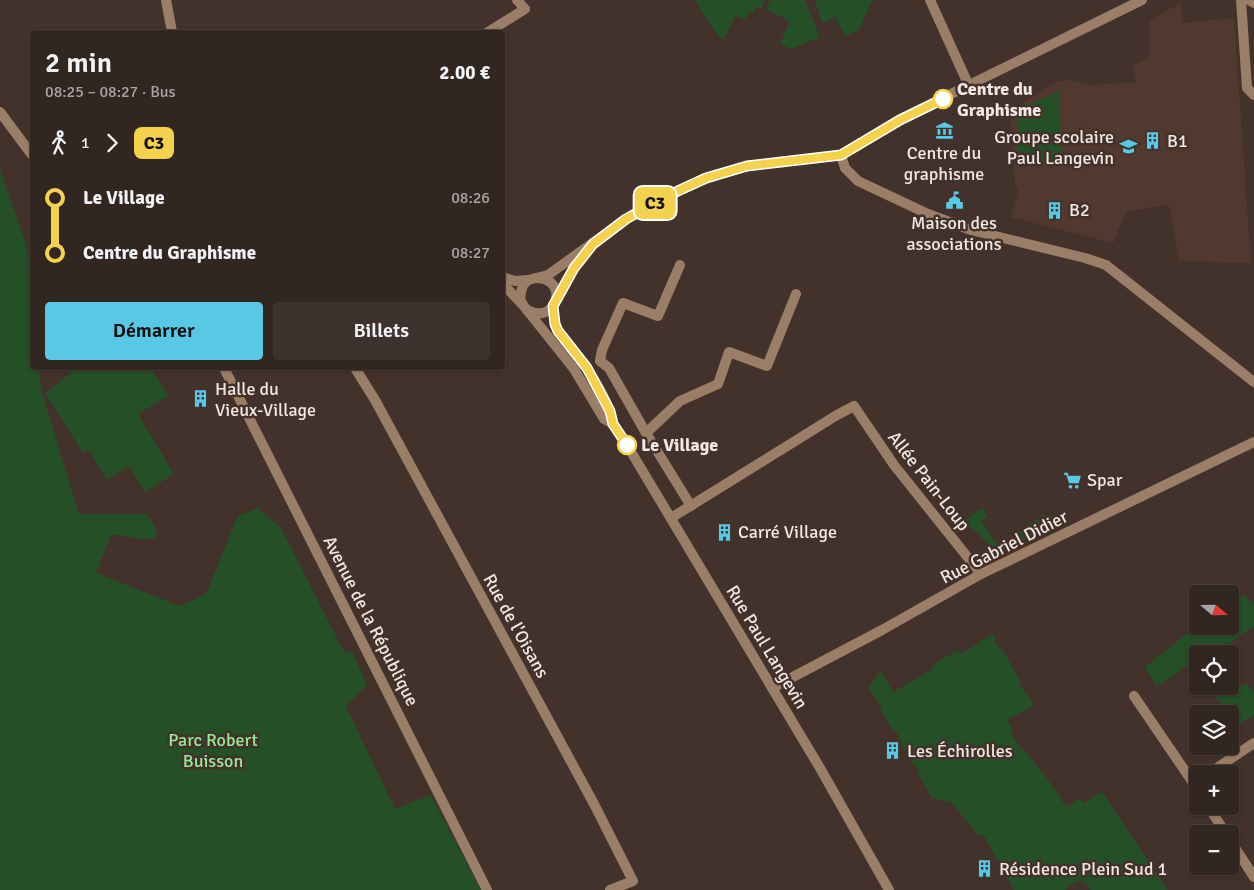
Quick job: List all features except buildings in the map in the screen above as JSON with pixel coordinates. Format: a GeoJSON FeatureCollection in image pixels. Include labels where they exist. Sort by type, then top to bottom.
{"type":"FeatureCollection","features":[{"type":"Feature","properties":{"kind":"street"},"geometry":{"type":"LineString","coordinates":[[166,0],[172,30]]}},
{"type":"Feature","properties":{"kind":"street"},"geometry":{"type":"LineString","coordinates":[[491,30],[525,8],[517,0]]}},
{"type":"Feature","properties":{"kind":"street"},"geometry":{"type":"LineString","coordinates":[[930,0],[969,86]]}},
{"type":"Feature","properties":{"kind":"street"},"geometry":{"type":"LineString","coordinates":[[1104,19],[1125,0]]}},
{"type":"Feature","properties":{"kind":"street"},"geometry":{"type":"LineString","coordinates":[[593,244],[574,268],[555,302],[544,313],[532,313],[525,308],[520,299],[524,285],[532,279],[548,274],[626,219],[667,196],[706,178],[747,166],[841,155],[900,120],[1142,0]]}},
{"type":"Feature","properties":{"kind":"street"},"geometry":{"type":"LineString","coordinates":[[1241,0],[1248,88],[1254,96]]}},
{"type":"Feature","properties":{"kind":"street"},"geometry":{"type":"LineString","coordinates":[[1249,0],[1254,3]]}},
{"type":"Feature","properties":{"kind":"street"},"geometry":{"type":"LineString","coordinates":[[0,112],[30,151]]}},
{"type":"Feature","properties":{"kind":"street"},"geometry":{"type":"LineString","coordinates":[[841,155],[844,168],[858,181],[928,214],[971,230],[1085,258],[1106,265],[1254,382]]}},
{"type":"Feature","properties":{"kind":"street"},"geometry":{"type":"LineString","coordinates":[[600,361],[602,350],[623,303],[658,316],[680,265]]}},
{"type":"Feature","properties":{"kind":"street"},"geometry":{"type":"LineString","coordinates":[[505,278],[515,281],[542,278],[553,285],[555,302]]}},
{"type":"Feature","properties":{"kind":"street","name":"Rue Paul Langevin"},"geometry":{"type":"LineString","coordinates":[[505,286],[574,369],[604,419],[613,424]]}},
{"type":"Feature","properties":{"kind":"street"},"geometry":{"type":"LineString","coordinates":[[646,433],[680,401],[718,384],[729,352],[767,366],[796,294]]}},
{"type":"Feature","properties":{"kind":"street","name":"Rue Paul Langevin"},"geometry":{"type":"LineString","coordinates":[[555,302],[555,324],[558,331],[587,368],[610,411],[613,424],[820,768],[889,890]]}},
{"type":"Feature","properties":{"kind":"street"},"geometry":{"type":"LineString","coordinates":[[574,369],[587,368],[600,361]]}},
{"type":"Feature","properties":{"kind":"street"},"geometry":{"type":"LineString","coordinates":[[600,361],[610,368],[646,433],[691,506],[671,518]]}},
{"type":"Feature","properties":{"kind":"street","name":"Avenue de la République"},"geometry":{"type":"LineString","coordinates":[[225,370],[487,890]]}},
{"type":"Feature","properties":{"kind":"street","name":"Rue de l'Oisans"},"geometry":{"type":"LineString","coordinates":[[357,370],[594,804],[633,881],[610,890]]}},
{"type":"Feature","properties":{"kind":"street","name":"Allée Pain-Loup"},"geometry":{"type":"LineString","coordinates":[[691,506],[854,406],[894,466],[981,574]]}},
{"type":"Feature","properties":{"kind":"street","name":"Rue Gabriel Didier"},"geometry":{"type":"LineString","coordinates":[[772,688],[882,630],[981,574],[1254,442]]}},
{"type":"Feature","properties":{"kind":"street"},"geometry":{"type":"LineString","coordinates":[[1134,696],[1189,775]]}},
{"type":"Feature","properties":{"kind":"street"},"geometry":{"type":"LineString","coordinates":[[1221,765],[1254,743]]}},
{"type":"Feature","properties":{"kind":"street"},"geometry":{"type":"LineString","coordinates":[[1239,854],[1254,877]]}},
{"type":"Feature","properties":{"kind":"shaded area","name":"Groupe scolaire Paul Langevin"},"geometry":{"type":"Polygon","coordinates":[[[1181,3],[1183,23],[1234,18],[1251,263],[1179,261],[1169,205],[1126,211],[1113,243],[1011,217],[1018,192],[1015,184],[1010,110],[1057,82],[1067,80],[1091,85],[1136,82],[1133,65],[1149,58],[1150,20],[1181,3]]]}},
{"type":"Feature","properties":{"kind":"green space"},"geometry":{"type":"Polygon","coordinates":[[[696,0],[765,0],[761,9],[755,7],[753,12],[750,11],[746,18],[743,19],[735,16],[725,38],[720,38],[701,11],[696,0]]]}},
{"type":"Feature","properties":{"kind":"green space"},"geometry":{"type":"Polygon","coordinates":[[[770,0],[805,0],[820,37],[791,49],[780,44],[790,21],[766,10],[770,0]]]}},
{"type":"Feature","properties":{"kind":"green space"},"geometry":{"type":"Polygon","coordinates":[[[815,0],[872,0],[859,30],[845,36],[835,17],[822,23],[815,0]]]}},
{"type":"Feature","properties":{"kind":"green space"},"geometry":{"type":"Polygon","coordinates":[[[1059,91],[1062,162],[1019,167],[1016,110],[1059,91]]]}},
{"type":"Feature","properties":{"kind":"green space","name":"Parc Robert Buisson"},"geometry":{"type":"Polygon","coordinates":[[[0,169],[28,250],[30,370],[38,370],[41,389],[79,514],[146,514],[154,524],[157,534],[155,538],[149,539],[111,535],[96,573],[180,606],[206,594],[238,516],[258,508],[281,528],[341,646],[346,652],[353,653],[367,685],[346,706],[395,809],[431,795],[481,890],[0,890],[0,169]]]}},
{"type":"Feature","properties":{"kind":"green space"},"geometry":{"type":"Polygon","coordinates":[[[69,370],[152,370],[168,396],[138,414],[174,474],[145,492],[129,466],[107,480],[89,450],[83,453],[45,393],[71,373],[69,370]]]}},
{"type":"Feature","properties":{"kind":"green space"},"geometry":{"type":"Polygon","coordinates":[[[982,508],[988,516],[981,521],[999,547],[1043,515],[1053,516],[1057,519],[1056,526],[997,552],[982,556],[982,553],[991,547],[971,527],[963,530],[959,524],[982,508]]]}},
{"type":"Feature","properties":{"kind":"green space"},"geometry":{"type":"Polygon","coordinates":[[[1243,595],[1254,604],[1254,626],[1227,645],[1189,645],[1189,670],[1186,666],[1157,687],[1145,667],[1189,632],[1189,635],[1239,635],[1239,596],[1243,595]]]}},
{"type":"Feature","properties":{"kind":"green space"},"geometry":{"type":"Polygon","coordinates":[[[993,634],[996,638],[994,640],[1000,650],[1002,649],[1021,682],[1019,683],[1034,705],[1007,720],[1013,730],[1010,731],[1020,748],[1023,748],[1049,781],[1066,807],[1080,798],[1084,803],[1102,792],[1168,890],[1091,890],[1083,881],[1077,881],[1064,890],[1014,890],[983,834],[979,836],[951,802],[932,798],[918,774],[920,773],[914,763],[912,763],[895,730],[893,731],[881,710],[882,708],[868,687],[881,671],[893,692],[933,669],[932,665],[958,650],[960,654],[993,634]]]}},
{"type":"Feature","properties":{"kind":"green space"},"geometry":{"type":"Polygon","coordinates":[[[1247,683],[1254,693],[1254,715],[1239,725],[1239,705],[1222,705],[1215,695],[1239,695],[1239,684],[1241,687],[1247,683]]]}},
{"type":"Feature","properties":{"kind":"bus line","name":"C3"},"geometry":{"type":"LineString","coordinates":[[627,445],[613,424],[610,411],[587,368],[558,331],[555,324],[553,306],[556,298],[574,268],[593,244],[626,219],[667,196],[706,178],[747,166],[841,155],[900,120],[943,99]]}},
{"type":"Feature","properties":{"kind":"place","name":"Centre du Graphisme"},"geometry":{"type":"Point","coordinates":[943,99]}},
{"type":"Feature","properties":{"kind":"place","name":"Centre du graphisme"},"geometry":{"type":"Point","coordinates":[944,130]}},
{"type":"Feature","properties":{"kind":"place","name":"B1"},"geometry":{"type":"Point","coordinates":[1153,141]}},
{"type":"Feature","properties":{"kind":"place","name":"Groupe scolaire Paul Langevin"},"geometry":{"type":"Point","coordinates":[1128,147]}},
{"type":"Feature","properties":{"kind":"place","name":"Maison des associations"},"geometry":{"type":"Point","coordinates":[954,200]}},
{"type":"Feature","properties":{"kind":"place","name":"B2"},"geometry":{"type":"Point","coordinates":[1055,210]}},
{"type":"Feature","properties":{"kind":"place","name":"Halle du Vieux-Village"},"geometry":{"type":"Point","coordinates":[201,399]}},
{"type":"Feature","properties":{"kind":"place","name":"Le Village"},"geometry":{"type":"Point","coordinates":[627,445]}},
{"type":"Feature","properties":{"kind":"place","name":"Spar"},"geometry":{"type":"Point","coordinates":[1073,480]}},
{"type":"Feature","properties":{"kind":"place","name":"Carré Village"},"geometry":{"type":"Point","coordinates":[724,532]}},
{"type":"Feature","properties":{"kind":"place","name":"Les Échirolles"},"geometry":{"type":"Point","coordinates":[893,751]}},
{"type":"Feature","properties":{"kind":"place","name":"Résidence Plein Sud 1"},"geometry":{"type":"Point","coordinates":[985,869]}}]}
